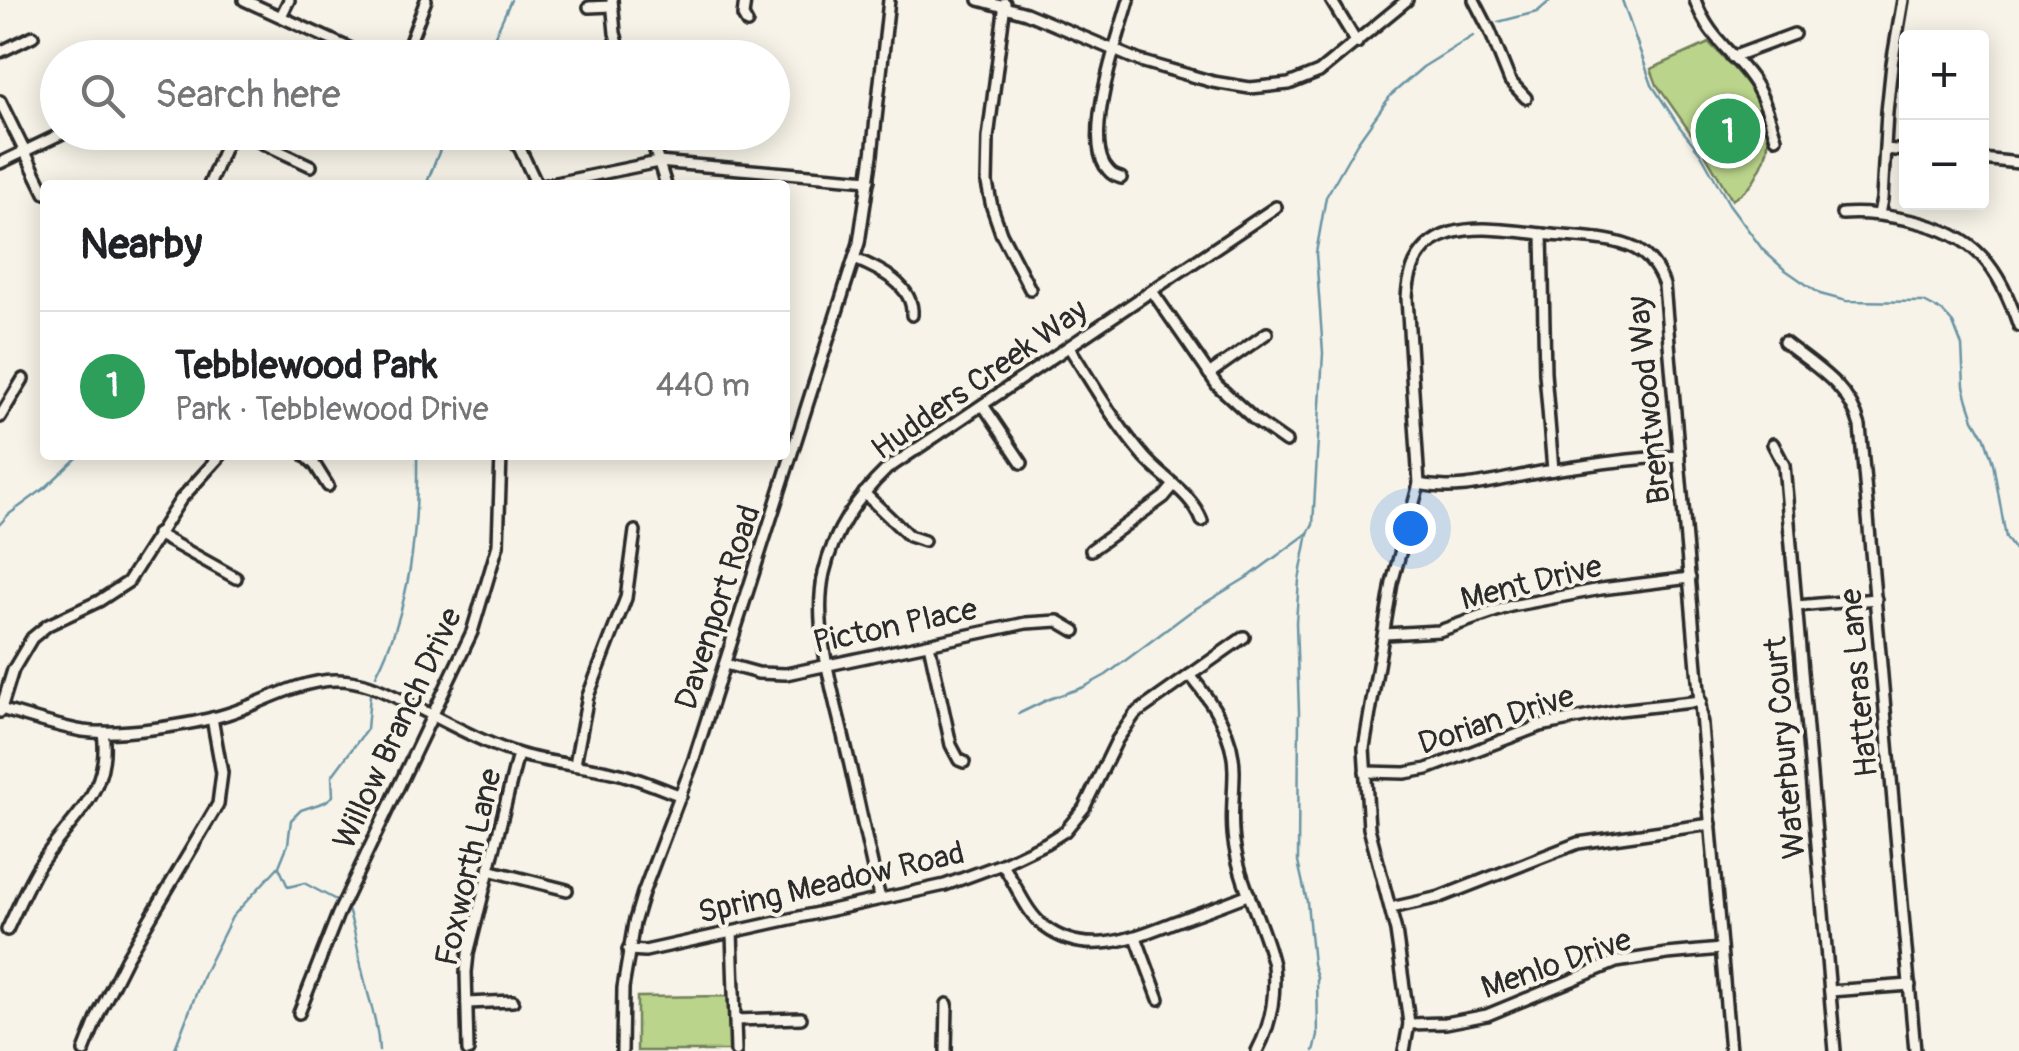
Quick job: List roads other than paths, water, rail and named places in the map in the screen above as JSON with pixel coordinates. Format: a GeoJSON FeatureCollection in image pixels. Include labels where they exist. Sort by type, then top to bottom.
{"type":"FeatureCollection","features":[{"type":"Feature","properties":{"kind":"street"},"geometry":{"type":"LineString","coordinates":[[244,0],[333,40]]}},
{"type":"Feature","properties":{"kind":"street"},"geometry":{"type":"LineString","coordinates":[[281,16],[290,0]]}},
{"type":"Feature","properties":{"kind":"street"},"geometry":{"type":"LineString","coordinates":[[411,40],[426,0]]}},
{"type":"Feature","properties":{"kind":"street"},"geometry":{"type":"LineString","coordinates":[[745,0],[747,23]]}},
{"type":"Feature","properties":{"kind":"street","name":"Davenport Road"},"geometry":{"type":"LineString","coordinates":[[622,1051],[628,950],[644,892],[725,664],[855,259],[869,180],[889,0]]}},
{"type":"Feature","properties":{"kind":"street"},"geometry":{"type":"LineString","coordinates":[[979,0],[1005,3],[1140,62],[1239,88],[1290,84],[1308,78],[1333,63],[1407,0]]}},
{"type":"Feature","properties":{"kind":"street"},"geometry":{"type":"LineString","coordinates":[[1121,178],[1105,167],[1098,133],[1100,110],[1129,0]]}},
{"type":"Feature","properties":{"kind":"street"},"geometry":{"type":"LineString","coordinates":[[1331,0],[1357,43]]}},
{"type":"Feature","properties":{"kind":"street"},"geometry":{"type":"LineString","coordinates":[[1474,0],[1510,80],[1526,98]]}},
{"type":"Feature","properties":{"kind":"street"},"geometry":{"type":"LineString","coordinates":[[1695,0],[1706,25],[1758,90],[1776,138]]}},
{"type":"Feature","properties":{"kind":"street"},"geometry":{"type":"LineString","coordinates":[[1879,214],[1892,64],[1903,0]]}},
{"type":"Feature","properties":{"kind":"street"},"geometry":{"type":"LineString","coordinates":[[589,7],[612,3],[617,40]]}},
{"type":"Feature","properties":{"kind":"street"},"geometry":{"type":"LineString","coordinates":[[1005,3],[988,138],[987,182],[1001,233],[1030,290]]}},
{"type":"Feature","properties":{"kind":"street"},"geometry":{"type":"LineString","coordinates":[[1732,56],[1794,34]]}},
{"type":"Feature","properties":{"kind":"street"},"geometry":{"type":"LineString","coordinates":[[0,52],[33,36]]}},
{"type":"Feature","properties":{"kind":"street"},"geometry":{"type":"LineString","coordinates":[[0,101],[40,184]]}},
{"type":"Feature","properties":{"kind":"street"},"geometry":{"type":"LineString","coordinates":[[0,163],[40,144]]}},
{"type":"Feature","properties":{"kind":"street"},"geometry":{"type":"LineString","coordinates":[[1885,149],[1899,151]]}},
{"type":"Feature","properties":{"kind":"street"},"geometry":{"type":"LineString","coordinates":[[211,180],[224,150]]}},
{"type":"Feature","properties":{"kind":"street"},"geometry":{"type":"LineString","coordinates":[[277,150],[311,166]]}},
{"type":"Feature","properties":{"kind":"street"},"geometry":{"type":"LineString","coordinates":[[520,150],[535,180]]}},
{"type":"Feature","properties":{"kind":"street"},"geometry":{"type":"LineString","coordinates":[[654,150],[664,180]]}},
{"type":"Feature","properties":{"kind":"street"},"geometry":{"type":"LineString","coordinates":[[1989,160],[2019,164]]}},
{"type":"Feature","properties":{"kind":"street"},"geometry":{"type":"LineString","coordinates":[[570,180],[658,162],[869,180]]}},
{"type":"Feature","properties":{"kind":"street","name":"Hudders Creek Way"},"geometry":{"type":"LineString","coordinates":[[880,899],[828,666],[820,611],[824,574],[843,522],[887,469],[1276,207]]}},
{"type":"Feature","properties":{"kind":"street"},"geometry":{"type":"LineString","coordinates":[[1842,214],[1879,214],[1944,229],[1970,244],[2000,278],[2018,321]]}},
{"type":"Feature","properties":{"kind":"street","name":"Brentwood Way"},"geometry":{"type":"LineString","coordinates":[[1404,1051],[1409,1024],[1391,908],[1368,828],[1366,730],[1392,583],[1419,484],[1407,298],[1414,265],[1426,248],[1449,233],[1472,227],[1626,245],[1644,255],[1661,277],[1730,1051]]}},
{"type":"Feature","properties":{"kind":"street"},"geometry":{"type":"LineString","coordinates":[[1542,234],[1545,373],[1553,470]]}},
{"type":"Feature","properties":{"kind":"street"},"geometry":{"type":"LineString","coordinates":[[855,259],[880,270],[900,286],[910,298],[912,316]]}},
{"type":"Feature","properties":{"kind":"street"},"geometry":{"type":"LineString","coordinates":[[1152,290],[1230,399],[1286,442]]}},
{"type":"Feature","properties":{"kind":"street"},"geometry":{"type":"LineString","coordinates":[[1209,374],[1267,333]]}},
{"type":"Feature","properties":{"kind":"street","name":"Hatteras Lane"},"geometry":{"type":"LineString","coordinates":[[1784,342],[1832,379],[1857,413],[1915,1051]]}},
{"type":"Feature","properties":{"kind":"street"},"geometry":{"type":"LineString","coordinates":[[1068,347],[1132,442],[1197,508],[1202,522]]}},
{"type":"Feature","properties":{"kind":"street"},"geometry":{"type":"LineString","coordinates":[[0,417],[23,378]]}},
{"type":"Feature","properties":{"kind":"street"},"geometry":{"type":"LineString","coordinates":[[983,405],[1022,463]]}},
{"type":"Feature","properties":{"kind":"street","name":"Waterbury Court"},"geometry":{"type":"LineString","coordinates":[[1772,444],[1784,466],[1835,1051]]}},
{"type":"Feature","properties":{"kind":"street"},"geometry":{"type":"LineString","coordinates":[[1419,484],[1459,487],[1553,470],[1679,456]]}},
{"type":"Feature","properties":{"kind":"street"},"geometry":{"type":"LineString","coordinates":[[216,460],[180,499],[122,587],[56,620],[32,638],[13,670],[1,711],[103,732],[212,718],[302,685],[334,680],[361,683],[518,754],[621,774],[681,796]]}},
{"type":"Feature","properties":{"kind":"street"},"geometry":{"type":"LineString","coordinates":[[310,460],[328,486]]}},
{"type":"Feature","properties":{"kind":"street","name":"Willow Branch Drive"},"geometry":{"type":"LineString","coordinates":[[299,1013],[338,914],[472,632],[500,530],[501,460]]}},
{"type":"Feature","properties":{"kind":"street"},"geometry":{"type":"LineString","coordinates":[[1091,550],[1164,497],[1174,485]]}},
{"type":"Feature","properties":{"kind":"street"},"geometry":{"type":"LineString","coordinates":[[864,493],[909,536],[924,541]]}},
{"type":"Feature","properties":{"kind":"street"},"geometry":{"type":"LineString","coordinates":[[575,764],[588,696],[626,598],[635,531]]}},
{"type":"Feature","properties":{"kind":"street"},"geometry":{"type":"LineString","coordinates":[[157,534],[236,578]]}},
{"type":"Feature","properties":{"kind":"street","name":"Ment Drive"},"geometry":{"type":"LineString","coordinates":[[1385,634],[1422,634],[1511,606],[1600,589],[1690,578]]}},
{"type":"Feature","properties":{"kind":"street"},"geometry":{"type":"LineString","coordinates":[[1797,606],[1876,599]]}},
{"type":"Feature","properties":{"kind":"street","name":"Picton Place"},"geometry":{"type":"LineString","coordinates":[[725,664],[775,674],[1006,626],[1062,622],[1075,632]]}},
{"type":"Feature","properties":{"kind":"street","name":"Spring Meadow Road"},"geometry":{"type":"LineString","coordinates":[[628,950],[645,951],[945,886],[1046,844],[1070,826],[1084,808],[1129,720],[1244,637]]}},
{"type":"Feature","properties":{"kind":"street"},"geometry":{"type":"LineString","coordinates":[[929,644],[951,746],[964,762]]}},
{"type":"Feature","properties":{"kind":"street"},"geometry":{"type":"LineString","coordinates":[[1190,675],[1217,713],[1230,742],[1234,766],[1234,840],[1270,950],[1275,982],[1269,1026],[1256,1051]]}},
{"type":"Feature","properties":{"kind":"street","name":"Dorian Drive"},"geometry":{"type":"LineString","coordinates":[[1365,772],[1427,769],[1540,726],[1607,712],[1700,701]]}},
{"type":"Feature","properties":{"kind":"street"},"geometry":{"type":"LineString","coordinates":[[84,1051],[126,959],[218,804],[222,774],[212,718]]}},
{"type":"Feature","properties":{"kind":"street"},"geometry":{"type":"LineString","coordinates":[[7,930],[39,866],[98,785],[105,758],[103,732]]}},
{"type":"Feature","properties":{"kind":"street","name":"Foxworth Lane"},"geometry":{"type":"LineString","coordinates":[[468,1051],[468,954],[518,754]]}},
{"type":"Feature","properties":{"kind":"street"},"geometry":{"type":"LineString","coordinates":[[1391,908],[1440,897],[1578,843],[1711,824]]}},
{"type":"Feature","properties":{"kind":"street"},"geometry":{"type":"LineString","coordinates":[[1002,864],[1032,914],[1055,933],[1094,944],[1136,938],[1249,894]]}},
{"type":"Feature","properties":{"kind":"street"},"geometry":{"type":"LineString","coordinates":[[488,870],[567,890]]}},
{"type":"Feature","properties":{"kind":"street"},"geometry":{"type":"LineString","coordinates":[[732,932],[736,1051]]}},
{"type":"Feature","properties":{"kind":"street"},"geometry":{"type":"LineString","coordinates":[[1136,938],[1159,1000]]}},
{"type":"Feature","properties":{"kind":"street","name":"Menlo Drive"},"geometry":{"type":"LineString","coordinates":[[1409,1024],[1446,1023],[1487,1015],[1616,962],[1721,949]]}},
{"type":"Feature","properties":{"kind":"street"},"geometry":{"type":"LineString","coordinates":[[1830,991],[1910,985]]}},
{"type":"Feature","properties":{"kind":"street"},"geometry":{"type":"LineString","coordinates":[[466,1003],[513,1001]]}},
{"type":"Feature","properties":{"kind":"street"},"geometry":{"type":"LineString","coordinates":[[946,1004],[946,1051]]}},
{"type":"Feature","properties":{"kind":"street"},"geometry":{"type":"LineString","coordinates":[[736,1020],[801,1018]]}},
{"type":"Feature","properties":{"kind":"waterway"},"geometry":{"type":"LineString","coordinates":[[493,40],[511,0]]}},
{"type":"Feature","properties":{"kind":"waterway"},"geometry":{"type":"LineString","coordinates":[[1498,22],[1537,12],[1551,0]]}},
{"type":"Feature","properties":{"kind":"waterway"},"geometry":{"type":"LineString","coordinates":[[1622,0],[1652,85],[1763,250],[1820,294],[1846,301],[1924,302],[1943,312],[1953,323],[1962,346],[1968,401],[1993,463],[2006,538],[2019,556]]}},
{"type":"Feature","properties":{"kind":"waterway"},"geometry":{"type":"LineString","coordinates":[[1314,1051],[1318,1036],[1317,977],[1298,862],[1296,622],[1299,580],[1313,525],[1323,353],[1316,253],[1326,197],[1391,95],[1423,67],[1473,36]]}},
{"type":"Feature","properties":{"kind":"waterway"},"geometry":{"type":"LineString","coordinates":[[428,180],[440,150]]}},
{"type":"Feature","properties":{"kind":"waterway"},"geometry":{"type":"LineString","coordinates":[[0,524],[75,460]]}},
{"type":"Feature","properties":{"kind":"waterway"},"geometry":{"type":"LineString","coordinates":[[376,675],[405,596],[416,512],[417,460]]}},
{"type":"Feature","properties":{"kind":"waterway"},"geometry":{"type":"LineString","coordinates":[[1018,714],[1106,675],[1190,612],[1251,575],[1308,533]]}},
{"type":"Feature","properties":{"kind":"waterway"},"geometry":{"type":"LineString","coordinates":[[174,1051],[204,973],[232,917],[279,866],[288,844],[291,820],[301,810],[333,796],[332,776],[367,729],[370,695]]}},
{"type":"Feature","properties":{"kind":"waterway"},"geometry":{"type":"LineString","coordinates":[[279,867],[288,887],[304,883],[336,900]]}},
{"type":"Feature","properties":{"kind":"waterway"},"geometry":{"type":"LineString","coordinates":[[348,910],[379,1051]]}},
{"type":"Feature","properties":{"kind":"place","name":"Tebblewood Park"},"geometry":{"type":"Point","coordinates":[1728,131]}}]}
